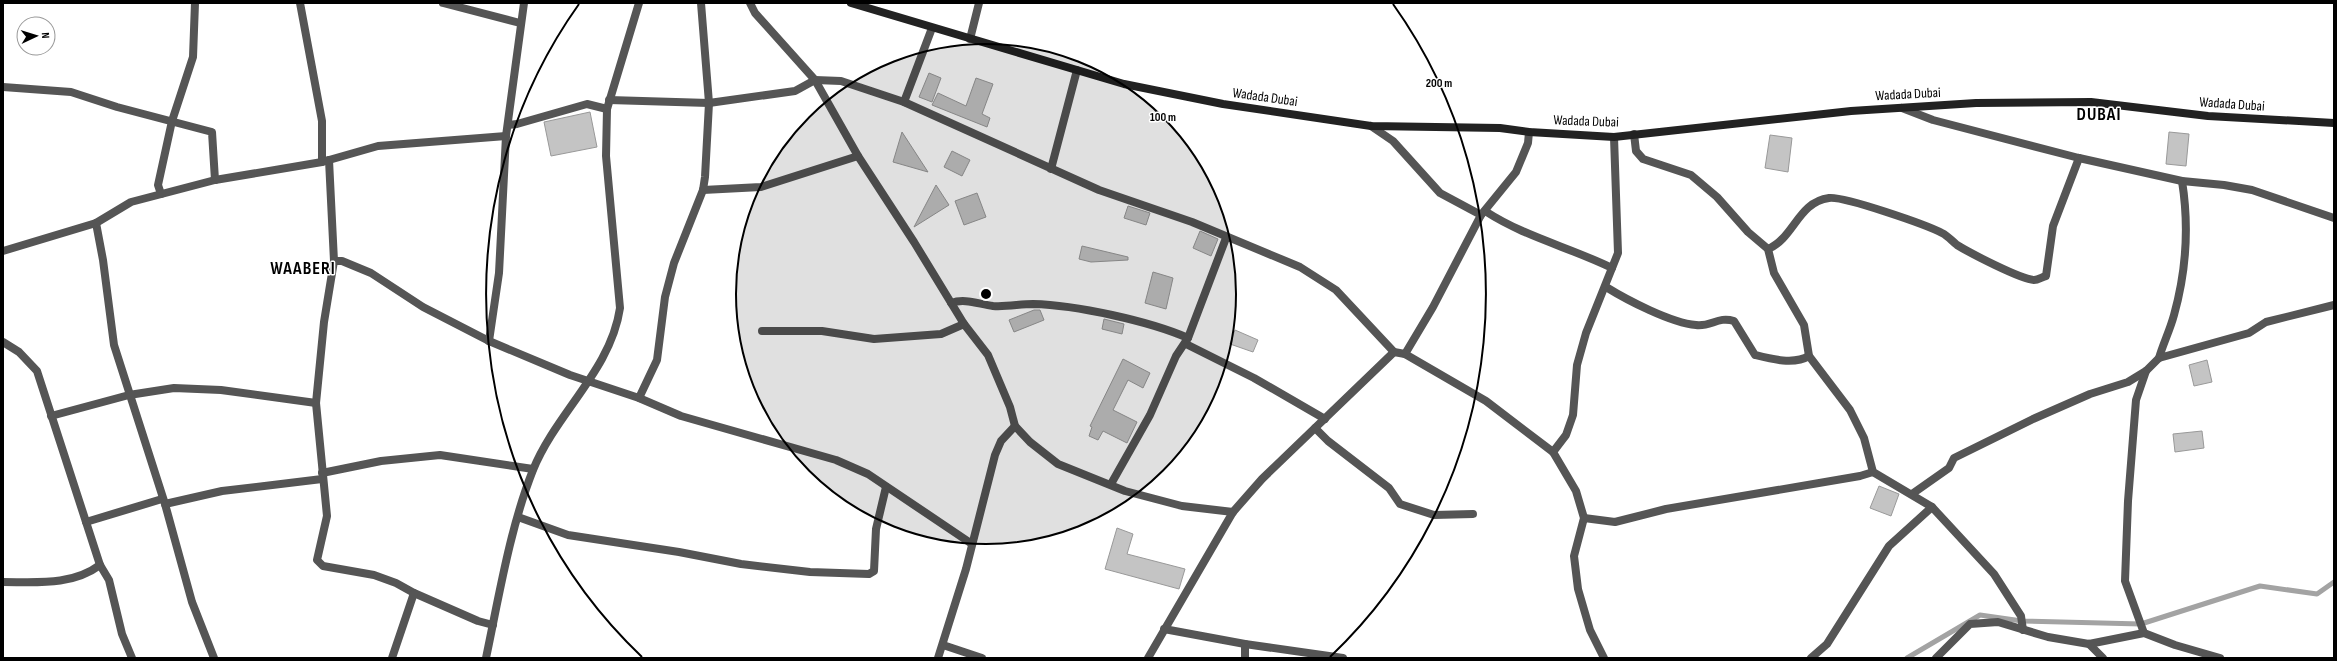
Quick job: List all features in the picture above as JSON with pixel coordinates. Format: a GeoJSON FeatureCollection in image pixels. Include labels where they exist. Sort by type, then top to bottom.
{"type":"FeatureCollection","features":[{"type":"Feature","properties":{"kind":"street"},"geometry":{"type":"LineString","coordinates":[[161,194],[158,186],[172,121],[193,57],[195,3]]}},
{"type":"Feature","properties":{"kind":"street"},"geometry":{"type":"LineString","coordinates":[[300,3],[322,121],[334,261],[324,322],[316,403],[327,516],[317,560],[323,566],[382,578],[396,583],[414,593],[478,621],[492,625]]}},
{"type":"Feature","properties":{"kind":"street"},"geometry":{"type":"LineString","coordinates":[[443,3],[520,23]]}},
{"type":"Feature","properties":{"kind":"street"},"geometry":{"type":"LineString","coordinates":[[489,341],[499,273],[506,136],[520,23],[524,3]]}},
{"type":"Feature","properties":{"kind":"street"},"geometry":{"type":"LineString","coordinates":[[486,658],[492,625],[518,517],[533,469],[561,418],[589,380],[618,325],[620,308],[606,156],[607,109],[638,3]]}},
{"type":"Feature","properties":{"kind":"street"},"geometry":{"type":"LineString","coordinates":[[639,398],[657,360],[665,297],[674,263],[703,190],[707,150],[709,103],[701,3]]}},
{"type":"Feature","properties":{"kind":"street"},"geometry":{"type":"LineString","coordinates":[[750,3],[754,13],[816,80],[858,156],[964,324],[988,355],[1010,407],[1015,426],[1030,442],[1058,464],[1111,484],[1125,491],[1182,506],[1233,512]]}},
{"type":"Feature","properties":{"kind":"street","name":"Wadada Dubai"},"geometry":{"type":"LineString","coordinates":[[851,3],[1124,84],[1223,104],[1371,126],[1500,128],[1529,132],[1614,137],[1851,111],[1976,103],[2091,102],[2208,116],[2334,123]]}},
{"type":"Feature","properties":{"kind":"street"},"geometry":{"type":"LineString","coordinates":[[970,39],[979,3]]}},
{"type":"Feature","properties":{"kind":"street"},"geometry":{"type":"LineString","coordinates":[[904,102],[932,28]]}},
{"type":"Feature","properties":{"kind":"street"},"geometry":{"type":"LineString","coordinates":[[1051,169],[1077,70]]}},
{"type":"Feature","properties":{"kind":"street"},"geometry":{"type":"LineString","coordinates":[[609,100],[709,103],[795,91],[816,80],[841,81],[904,102],[1099,190],[1192,222],[1226,238],[1300,267],[1336,290],[1394,352],[1405,354],[1486,401],[1553,452],[1576,491],[1584,518],[1574,556],[1578,589],[1590,630],[1604,658]]}},
{"type":"Feature","properties":{"kind":"street"},"geometry":{"type":"LineString","coordinates":[[3,87],[72,92],[212,132],[215,180]]}},
{"type":"Feature","properties":{"kind":"street"},"geometry":{"type":"LineString","coordinates":[[508,125],[517,124],[587,104],[607,109]]}},
{"type":"Feature","properties":{"kind":"street"},"geometry":{"type":"LineString","coordinates":[[1902,108],[1933,120],[2079,158],[2182,181],[2224,184],[2252,190],[2334,218]]}},
{"type":"Feature","properties":{"kind":"street"},"geometry":{"type":"LineString","coordinates":[[1371,126],[1393,141],[1440,193],[1547,243],[1584,255],[1612,268]]}},
{"type":"Feature","properties":{"kind":"street"},"geometry":{"type":"LineString","coordinates":[[1405,354],[1433,307],[1483,213],[1516,172],[1528,144],[1529,132]]}},
{"type":"Feature","properties":{"kind":"street"},"geometry":{"type":"LineString","coordinates":[[1634,134],[1636,151],[1643,159],[1690,175],[1717,197],[1748,232],[1768,249],[1774,273],[1804,325],[1809,356],[1850,410],[1864,438],[1873,472],[1932,507],[1994,574],[2021,616],[2023,630]]}},
{"type":"Feature","properties":{"kind":"street"},"geometry":{"type":"LineString","coordinates":[[3,251],[96,223],[131,202],[215,180],[325,161],[378,146],[506,136]]}},
{"type":"Feature","properties":{"kind":"street"},"geometry":{"type":"LineString","coordinates":[[1553,452],[1566,435],[1573,415],[1578,365],[1586,333],[1606,287],[1618,253],[1614,137]]}},
{"type":"Feature","properties":{"kind":"street"},"geometry":{"type":"LineString","coordinates":[[703,190],[761,187],[858,156]]}},
{"type":"Feature","properties":{"kind":"street"},"geometry":{"type":"LineString","coordinates":[[1768,249],[1784,239],[1795,221],[1812,204],[1829,198],[1846,199],[1943,234],[1957,244],[2019,276],[2035,280],[2046,276],[2053,226],[2079,158]]}},
{"type":"Feature","properties":{"kind":"street"},"geometry":{"type":"LineString","coordinates":[[1912,494],[1949,468],[1954,458],[2034,419],[2090,394],[2128,382],[2146,371],[2159,358],[2174,315],[2182,274],[2185,242],[2185,202],[2182,181]]}},
{"type":"Feature","properties":{"kind":"street"},"geometry":{"type":"LineString","coordinates":[[96,223],[103,260],[114,345],[164,502],[192,602],[214,658]]}},
{"type":"Feature","properties":{"kind":"street"},"geometry":{"type":"LineString","coordinates":[[1111,484],[1150,415],[1176,356],[1187,341],[1226,238]]}},
{"type":"Feature","properties":{"kind":"street"},"geometry":{"type":"LineString","coordinates":[[334,261],[342,261],[371,273],[423,307],[489,341],[570,375],[589,380],[639,398],[681,416],[836,460],[868,474],[972,544]]}},
{"type":"Feature","properties":{"kind":"street"},"geometry":{"type":"LineString","coordinates":[[1606,287],[1680,323],[1704,326],[1724,318],[1734,321],[1755,355],[1789,361],[1802,360],[1809,356]]}},
{"type":"Feature","properties":{"kind":"street"},"geometry":{"type":"LineString","coordinates":[[951,303],[960,300],[992,306],[1033,304],[1098,312],[1153,326],[1187,341],[1325,419]]}},
{"type":"Feature","properties":{"kind":"street"},"geometry":{"type":"LineString","coordinates":[[2159,358],[2249,333],[2266,322],[2334,305]]}},
{"type":"Feature","properties":{"kind":"street"},"geometry":{"type":"LineString","coordinates":[[762,330],[822,331],[874,339],[941,334],[964,324]]}},
{"type":"Feature","properties":{"kind":"street"},"geometry":{"type":"LineString","coordinates":[[3,342],[19,352],[37,371],[100,565],[109,580],[122,634],[132,658]]}},
{"type":"Feature","properties":{"kind":"street"},"geometry":{"type":"LineString","coordinates":[[1148,658],[1233,512],[1262,479],[1394,352]]}},
{"type":"Feature","properties":{"kind":"street"},"geometry":{"type":"LineString","coordinates":[[2144,633],[2125,581],[2128,501],[2136,400],[2146,371]]}},
{"type":"Feature","properties":{"kind":"street"},"geometry":{"type":"LineString","coordinates":[[51,416],[129,395],[174,388],[194,387],[316,403]]}},
{"type":"Feature","properties":{"kind":"street"},"geometry":{"type":"LineString","coordinates":[[938,658],[972,544],[995,455],[1001,441],[1015,426]]}},
{"type":"Feature","properties":{"kind":"street"},"geometry":{"type":"LineString","coordinates":[[1315,428],[1328,441],[1389,488],[1400,504],[1434,515],[1473,514]]}},
{"type":"Feature","properties":{"kind":"street"},"geometry":{"type":"LineString","coordinates":[[86,522],[164,502],[222,491],[322,476],[381,460],[440,455],[533,469]]}},
{"type":"Feature","properties":{"kind":"street"},"geometry":{"type":"LineString","coordinates":[[1584,518],[1615,522],[1666,509],[1860,476],[1873,472]]}},
{"type":"Feature","properties":{"kind":"street"},"geometry":{"type":"LineString","coordinates":[[518,517],[568,535],[679,552],[741,564],[810,572],[869,574],[874,571],[876,529],[886,487]]}},
{"type":"Feature","properties":{"kind":"street"},"geometry":{"type":"LineString","coordinates":[[1811,658],[1827,644],[1888,546],[1932,507]]}},
{"type":"Feature","properties":{"kind":"street"},"geometry":{"type":"LineString","coordinates":[[3,582],[56,581],[75,578],[90,572],[100,565]]}},
{"type":"Feature","properties":{"kind":"street"},"geometry":{"type":"LineString","coordinates":[[392,658],[414,593]]}},
{"type":"Feature","properties":{"kind":"street"},"geometry":{"type":"LineString","coordinates":[[1936,658],[1970,624],[1998,622],[2048,637],[2089,644],[2144,633],[2175,645],[2220,658]]}},
{"type":"Feature","properties":{"kind":"street"},"geometry":{"type":"LineString","coordinates":[[1164,629],[1245,644],[1343,658]]}},
{"type":"Feature","properties":{"kind":"street"},"geometry":{"type":"LineString","coordinates":[[1245,644],[1245,658]]}},
{"type":"Feature","properties":{"kind":"street"},"geometry":{"type":"LineString","coordinates":[[2089,644],[2102,658]]}},
{"type":"Feature","properties":{"kind":"street"},"geometry":{"type":"LineString","coordinates":[[943,645],[982,658]]}},
{"type":"Feature","properties":{"kind":"building"},"geometry":{"type":"Polygon","coordinates":[[[929,73],[941,78],[932,102],[919,97],[929,73]]]}},
{"type":"Feature","properties":{"kind":"building"},"geometry":{"type":"Polygon","coordinates":[[[976,78],[993,84],[982,114],[990,118],[987,127],[932,105],[938,93],[966,106],[976,78]]]}},
{"type":"Feature","properties":{"kind":"building"},"geometry":{"type":"Polygon","coordinates":[[[590,112],[597,147],[551,156],[544,122],[590,112]]]}},
{"type":"Feature","properties":{"kind":"building"},"geometry":{"type":"Polygon","coordinates":[[[902,132],[928,172],[893,162],[902,132]]]}},
{"type":"Feature","properties":{"kind":"building"},"geometry":{"type":"Polygon","coordinates":[[[2169,132],[2189,134],[2186,166],[2166,164],[2169,132]]]}},
{"type":"Feature","properties":{"kind":"building"},"geometry":{"type":"Polygon","coordinates":[[[1770,135],[1792,138],[1788,172],[1765,168],[1770,135]]]}},
{"type":"Feature","properties":{"kind":"building"},"geometry":{"type":"Polygon","coordinates":[[[952,151],[970,160],[962,176],[944,167],[952,151]]]}},
{"type":"Feature","properties":{"kind":"building"},"geometry":{"type":"Polygon","coordinates":[[[936,185],[949,205],[914,227],[936,185]]]}},
{"type":"Feature","properties":{"kind":"building"},"geometry":{"type":"Polygon","coordinates":[[[977,193],[986,217],[964,225],[955,201],[977,193]]]}},
{"type":"Feature","properties":{"kind":"building"},"geometry":{"type":"Polygon","coordinates":[[[1128,206],[1150,213],[1146,225],[1124,218],[1128,206]]]}},
{"type":"Feature","properties":{"kind":"building"},"geometry":{"type":"Polygon","coordinates":[[[1200,231],[1218,239],[1211,256],[1193,248],[1200,231]]]}},
{"type":"Feature","properties":{"kind":"building"},"geometry":{"type":"Polygon","coordinates":[[[1082,246],[1128,257],[1128,260],[1091,262],[1079,259],[1082,246]]]}},
{"type":"Feature","properties":{"kind":"building"},"geometry":{"type":"Polygon","coordinates":[[[1153,272],[1173,278],[1166,309],[1145,303],[1153,272]]]}},
{"type":"Feature","properties":{"kind":"building"},"geometry":{"type":"Polygon","coordinates":[[[1034,310],[1040,310],[1044,320],[1014,332],[1009,320],[1034,310]]]}},
{"type":"Feature","properties":{"kind":"building"},"geometry":{"type":"Polygon","coordinates":[[[1104,319],[1124,324],[1122,334],[1102,329],[1104,319]]]}},
{"type":"Feature","properties":{"kind":"building"},"geometry":{"type":"Polygon","coordinates":[[[1235,330],[1258,340],[1253,352],[1230,344],[1235,330]]]}},
{"type":"Feature","properties":{"kind":"building"},"geometry":{"type":"Polygon","coordinates":[[[1123,359],[1150,373],[1143,388],[1128,380],[1113,410],[1137,422],[1127,443],[1103,431],[1098,440],[1089,436],[1092,427],[1090,426],[1123,359]]]}},
{"type":"Feature","properties":{"kind":"building"},"geometry":{"type":"Polygon","coordinates":[[[2207,360],[2212,382],[2194,386],[2189,365],[2207,360]]]}},
{"type":"Feature","properties":{"kind":"building"},"geometry":{"type":"Polygon","coordinates":[[[2202,431],[2204,448],[2175,452],[2173,434],[2202,431]]]}},
{"type":"Feature","properties":{"kind":"building"},"geometry":{"type":"Polygon","coordinates":[[[1879,486],[1899,494],[1891,516],[1870,508],[1879,486]]]}},
{"type":"Feature","properties":{"kind":"building"},"geometry":{"type":"Polygon","coordinates":[[[1117,528],[1133,534],[1127,554],[1185,569],[1179,589],[1105,569],[1117,528]]]}},
{"type":"Feature","properties":{"kind":"waterway"},"geometry":{"type":"LineString","coordinates":[[1907,658],[1980,615],[2022,621],[2141,624],[2260,586],[2317,594],[2334,582]]}},
{"type":"Feature","properties":{"kind":"district","name":"DUBAI"},"geometry":{"type":"Point","coordinates":[2099,114]}},
{"type":"Feature","properties":{"kind":"district","name":"WAABERI"},"geometry":{"type":"Point","coordinates":[303,268]}}]}
